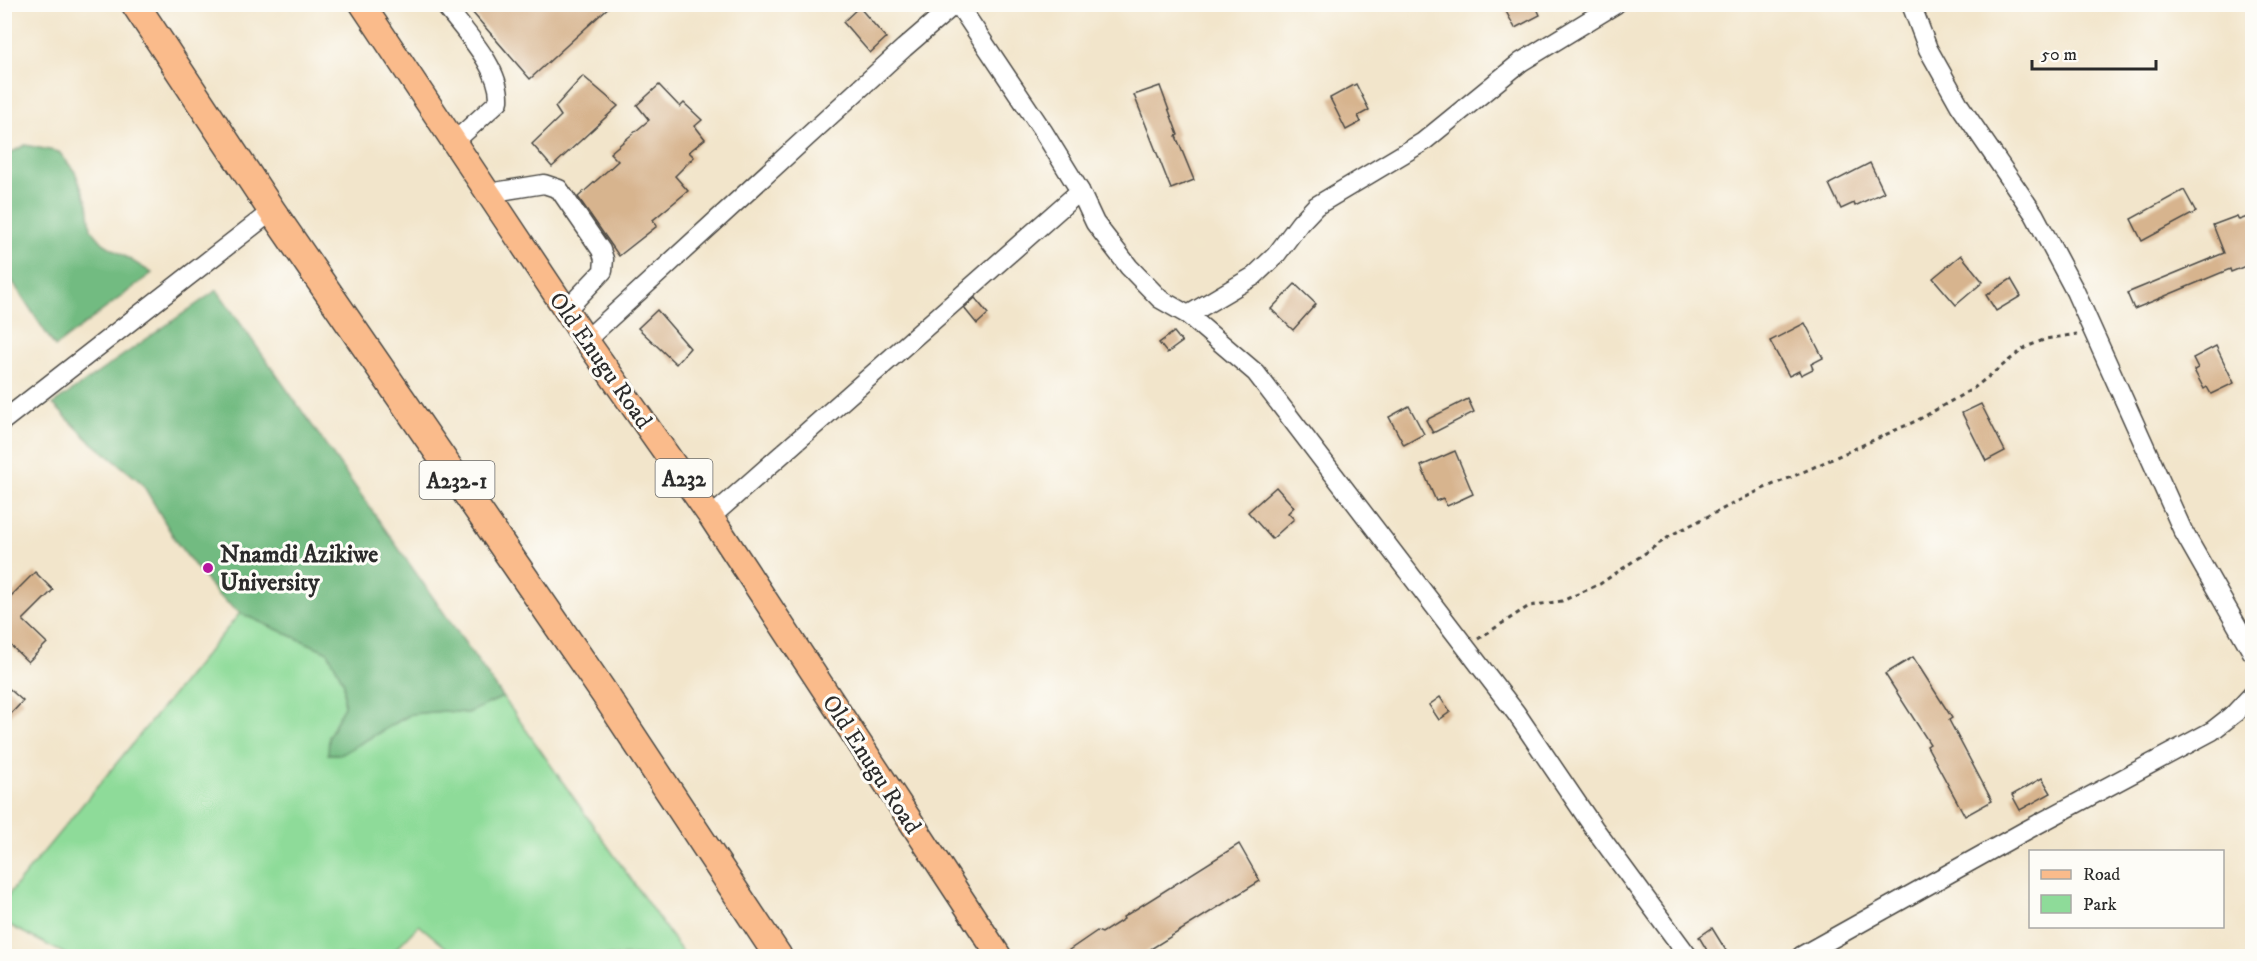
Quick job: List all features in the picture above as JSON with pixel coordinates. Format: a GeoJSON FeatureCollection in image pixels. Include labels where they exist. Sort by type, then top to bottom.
{"type":"FeatureCollection","features":[{"type":"Feature","properties":{"kind":"highway","name":"A232-1"},"geometry":{"type":"LineString","coordinates":[[135,4],[272,211],[604,693],[773,952]]}},
{"type":"Feature","properties":{"kind":"main road","name":"Old Enugu Road"},"geometry":{"type":"LineString","coordinates":[[362,4],[586,340],[711,517],[999,957]]}},
{"type":"Feature","properties":{"kind":"street"},"geometry":{"type":"LineString","coordinates":[[444,4],[492,70],[499,89],[498,101],[454,142]]}},
{"type":"Feature","properties":{"kind":"street"},"geometry":{"type":"LineString","coordinates":[[586,340],[904,48],[957,4],[1043,131],[1080,191],[1095,223],[1129,267],[1160,299],[1188,315],[1256,373],[1516,713],[1594,828],[1688,957]]}},
{"type":"Feature","properties":{"kind":"street"},"geometry":{"type":"LineString","coordinates":[[1188,315],[1254,276],[1276,255],[1300,223],[1317,206],[1423,142],[1521,62],[1616,4]]}},
{"type":"Feature","properties":{"kind":"street"},"geometry":{"type":"LineString","coordinates":[[1911,4],[1928,49],[1960,106],[2034,214],[2075,291],[2183,531],[2253,652]]}},
{"type":"Feature","properties":{"kind":"street"},"geometry":{"type":"LineString","coordinates":[[488,193],[544,184],[552,185],[559,189],[601,250],[604,259],[603,271],[566,310]]}},
{"type":"Feature","properties":{"kind":"street"},"geometry":{"type":"LineString","coordinates":[[711,517],[1080,191]]}},
{"type":"Feature","properties":{"kind":"street"},"geometry":{"type":"LineString","coordinates":[[4,420],[272,211]]}},
{"type":"Feature","properties":{"kind":"street"},"geometry":{"type":"LineString","coordinates":[[1801,957],[2035,826],[2212,731],[2253,695]]}},
{"type":"Feature","properties":{"kind":"path"},"geometry":{"type":"LineString","coordinates":[[1469,652],[1479,637],[1529,606],[1562,601],[1600,584],[1673,534],[1762,489],[1928,415],[1974,388],[2026,347],[2046,339],[2093,331]]}},
{"type":"Feature","properties":{"kind":"green space"},"geometry":{"type":"Polygon","coordinates":[[[25,145],[59,152],[75,172],[88,204],[91,229],[103,243],[152,273],[55,347],[5,270],[5,156],[25,145]]]}},
{"type":"Feature","properties":{"kind":"green space"},"geometry":{"type":"Polygon","coordinates":[[[217,290],[503,697],[468,713],[444,711],[411,714],[342,754],[328,754],[329,737],[344,706],[344,683],[328,652],[240,613],[218,595],[177,543],[142,483],[89,440],[53,404],[217,290]]]}},
{"type":"Feature","properties":{"kind":"green space"},"geometry":{"type":"Polygon","coordinates":[[[240,613],[328,652],[344,683],[344,706],[329,736],[329,754],[342,754],[411,714],[444,711],[468,713],[503,697],[685,956],[456,956],[419,925],[389,956],[69,956],[5,923],[4,900],[240,613]]]}},
{"type":"Feature","properties":{"kind":"building"},"geometry":{"type":"Polygon","coordinates":[[[465,4],[612,4],[530,79],[465,4]]]}},
{"type":"Feature","properties":{"kind":"building"},"geometry":{"type":"Polygon","coordinates":[[[1502,4],[1535,4],[1540,15],[1515,28],[1502,4]]]}},
{"type":"Feature","properties":{"kind":"building"},"geometry":{"type":"Polygon","coordinates":[[[859,7],[886,38],[870,53],[843,22],[859,7]]]}},
{"type":"Feature","properties":{"kind":"building"},"geometry":{"type":"Polygon","coordinates":[[[583,76],[618,106],[552,167],[532,144],[561,116],[555,107],[583,76]]]}},
{"type":"Feature","properties":{"kind":"building"},"geometry":{"type":"Polygon","coordinates":[[[1356,84],[1369,110],[1358,116],[1361,122],[1346,130],[1330,98],[1356,84]]]}},
{"type":"Feature","properties":{"kind":"building"},"geometry":{"type":"Polygon","coordinates":[[[659,85],[680,107],[684,103],[702,120],[695,126],[705,139],[689,152],[694,157],[675,176],[688,191],[653,220],[657,226],[619,256],[578,197],[618,161],[610,153],[649,120],[637,105],[659,85]]]}},
{"type":"Feature","properties":{"kind":"building"},"geometry":{"type":"Polygon","coordinates":[[[1160,86],[1178,135],[1176,136],[1194,180],[1171,189],[1134,95],[1160,86]]]}},
{"type":"Feature","properties":{"kind":"building"},"geometry":{"type":"Polygon","coordinates":[[[1870,163],[1884,192],[1855,206],[1854,203],[1841,209],[1829,184],[1870,163]]]}},
{"type":"Feature","properties":{"kind":"building"},"geometry":{"type":"Polygon","coordinates":[[[2184,190],[2196,212],[2142,241],[2131,219],[2184,190]]]}},
{"type":"Feature","properties":{"kind":"building"},"geometry":{"type":"Polygon","coordinates":[[[2253,215],[2253,263],[2231,272],[2230,269],[2134,309],[2127,293],[2224,253],[2213,225],[2237,216],[2239,220],[2253,215]]]}},
{"type":"Feature","properties":{"kind":"building"},"geometry":{"type":"Polygon","coordinates":[[[1961,255],[1983,282],[1956,305],[1933,278],[1961,255]]]}},
{"type":"Feature","properties":{"kind":"building"},"geometry":{"type":"Polygon","coordinates":[[[2011,279],[2021,296],[1996,311],[1986,295],[2011,279]]]}},
{"type":"Feature","properties":{"kind":"building"},"geometry":{"type":"Polygon","coordinates":[[[1295,284],[1316,304],[1293,330],[1271,309],[1295,284]]]}},
{"type":"Feature","properties":{"kind":"building"},"geometry":{"type":"Polygon","coordinates":[[[975,298],[988,314],[977,324],[964,308],[975,298]]]}},
{"type":"Feature","properties":{"kind":"building"},"geometry":{"type":"Polygon","coordinates":[[[657,310],[690,348],[676,364],[638,328],[657,310]]]}},
{"type":"Feature","properties":{"kind":"building"},"geometry":{"type":"Polygon","coordinates":[[[1805,323],[1823,358],[1811,364],[1813,369],[1801,375],[1799,371],[1789,376],[1770,341],[1805,323]]]}},
{"type":"Feature","properties":{"kind":"building"},"geometry":{"type":"Polygon","coordinates":[[[1174,332],[1182,342],[1167,353],[1159,343],[1174,332]]]}},
{"type":"Feature","properties":{"kind":"building"},"geometry":{"type":"Polygon","coordinates":[[[2216,346],[2234,383],[2211,394],[2207,387],[2204,389],[2194,370],[2198,368],[2193,358],[2216,346]]]}},
{"type":"Feature","properties":{"kind":"building"},"geometry":{"type":"Polygon","coordinates":[[[1468,399],[1474,412],[1433,433],[1426,420],[1468,399]]]}},
{"type":"Feature","properties":{"kind":"building"},"geometry":{"type":"Polygon","coordinates":[[[1981,404],[2005,451],[1986,461],[1962,413],[1981,404]]]}},
{"type":"Feature","properties":{"kind":"building"},"geometry":{"type":"Polygon","coordinates":[[[1409,406],[1424,434],[1404,445],[1389,417],[1409,406]]]}},
{"type":"Feature","properties":{"kind":"building"},"geometry":{"type":"Polygon","coordinates":[[[1455,451],[1473,494],[1447,506],[1443,498],[1436,501],[1421,466],[1455,451]]]}},
{"type":"Feature","properties":{"kind":"building"},"geometry":{"type":"Polygon","coordinates":[[[1276,487],[1294,507],[1288,513],[1294,519],[1272,539],[1248,512],[1276,487]]]}},
{"type":"Feature","properties":{"kind":"building"},"geometry":{"type":"Polygon","coordinates":[[[35,572],[53,590],[23,620],[47,643],[28,662],[4,639],[4,603],[35,572]]]}},
{"type":"Feature","properties":{"kind":"building"},"geometry":{"type":"Polygon","coordinates":[[[1913,657],[1952,718],[1949,720],[1992,801],[1965,816],[1927,746],[1930,744],[1885,674],[1913,657]]]}},
{"type":"Feature","properties":{"kind":"building"},"geometry":{"type":"Polygon","coordinates":[[[4,684],[23,701],[4,721],[4,684]]]}},
{"type":"Feature","properties":{"kind":"building"},"geometry":{"type":"Polygon","coordinates":[[[1440,697],[1450,712],[1439,720],[1429,705],[1440,697]]]}},
{"type":"Feature","properties":{"kind":"building"},"geometry":{"type":"Polygon","coordinates":[[[2042,778],[2051,793],[2020,810],[2012,795],[2042,778]]]}},
{"type":"Feature","properties":{"kind":"building"},"geometry":{"type":"Polygon","coordinates":[[[1239,844],[1260,881],[1138,957],[1059,957],[1097,931],[1102,933],[1124,919],[1123,917],[1239,844]]]}},
{"type":"Feature","properties":{"kind":"building"},"geometry":{"type":"Polygon","coordinates":[[[1712,928],[1730,957],[1711,957],[1699,937],[1712,928]]]}},
{"type":"Feature","properties":{"kind":"place","name":"Nnamdi Azikiwe University"},"geometry":{"type":"Point","coordinates":[208,568]}}]}
